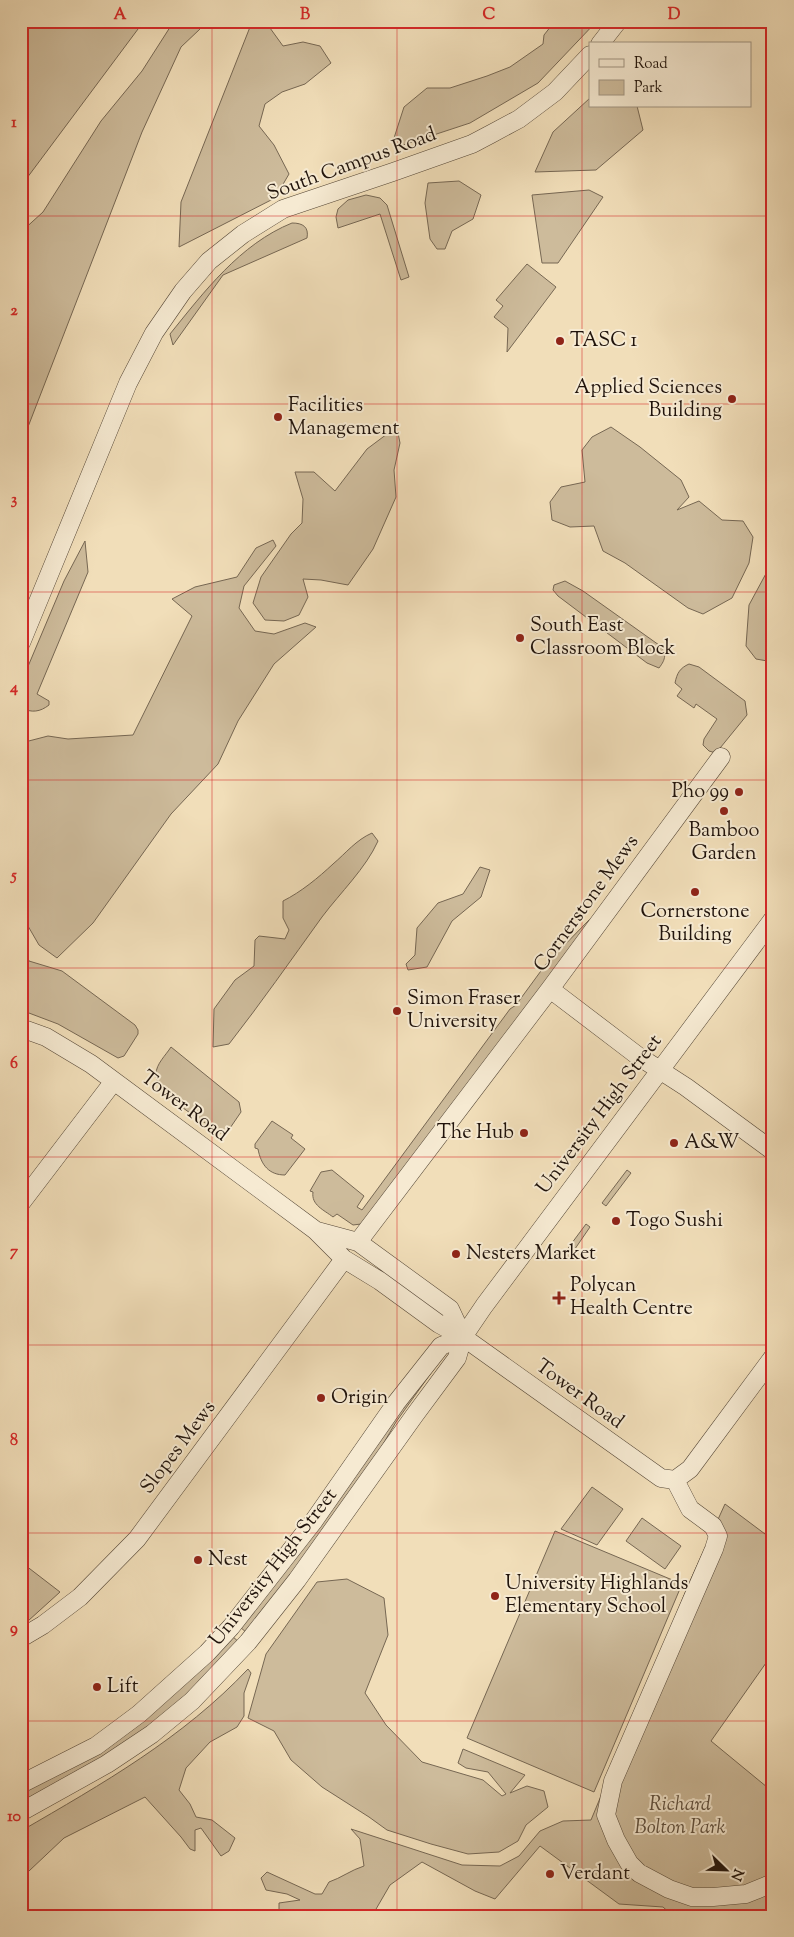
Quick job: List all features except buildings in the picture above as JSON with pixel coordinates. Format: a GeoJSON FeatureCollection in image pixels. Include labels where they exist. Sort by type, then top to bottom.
{"type":"FeatureCollection","features":[{"type":"Feature","properties":{"kind":"street"},"geometry":{"type":"LineString","coordinates":[[602,42],[618,21]]}},
{"type":"Feature","properties":{"kind":"street","name":"South Campus Road"},"geometry":{"type":"LineString","coordinates":[[21,643],[128,383],[154,333],[183,292],[209,261],[243,234],[283,209],[472,144],[519,119],[555,92],[589,56]]}},
{"type":"Feature","properties":{"kind":"street","name":"Cornerstone Mews"},"geometry":{"type":"LineString","coordinates":[[358,1242],[550,989],[721,757]]}},
{"type":"Feature","properties":{"kind":"street","name":"University High Street"},"geometry":{"type":"LineString","coordinates":[[21,1812],[107,1764],[152,1734],[192,1701],[242,1648],[297,1580],[457,1358],[463,1337],[773,919]]}},
{"type":"Feature","properties":{"kind":"street"},"geometry":{"type":"LineString","coordinates":[[550,989],[773,1151]]}},
{"type":"Feature","properties":{"kind":"street","name":"Tower Road"},"geometry":{"type":"LineString","coordinates":[[21,1028],[46,1037],[91,1064],[315,1230],[344,1259],[380,1281],[439,1324],[463,1337],[646,1468],[662,1478],[675,1480]]}},
{"type":"Feature","properties":{"kind":"street"},"geometry":{"type":"LineString","coordinates":[[21,1203],[114,1081]]}},
{"type":"Feature","properties":{"kind":"street","name":"Tower Road"},"geometry":{"type":"LineString","coordinates":[[315,1230],[358,1242],[450,1310],[463,1337]]}},
{"type":"Feature","properties":{"kind":"street","name":"Slopes Mews"},"geometry":{"type":"LineString","coordinates":[[21,1638],[43,1625],[80,1597],[137,1539],[344,1259]]}},
{"type":"Feature","properties":{"kind":"street","name":"University High Street"},"geometry":{"type":"LineString","coordinates":[[21,1784],[96,1746],[139,1714],[207,1653],[231,1627],[313,1522],[396,1403],[441,1346],[463,1337]]}},
{"type":"Feature","properties":{"kind":"street"},"geometry":{"type":"LineString","coordinates":[[773,1357],[690,1469],[675,1480],[690,1509],[713,1526],[718,1536],[613,1782],[606,1815],[616,1840],[629,1863],[639,1873],[669,1889],[692,1897],[713,1898],[746,1894],[773,1883]]}},
{"type":"Feature","properties":{"kind":"green space"},"geometry":{"type":"Polygon","coordinates":[[[21,21],[144,21],[21,186],[21,21]]]}},
{"type":"Feature","properties":{"kind":"green space"},"geometry":{"type":"Polygon","coordinates":[[[174,21],[201,21],[200,29],[181,47],[142,132],[21,445],[21,232],[43,212],[101,121],[142,71],[174,21]]]}},
{"type":"Feature","properties":{"kind":"green space"},"geometry":{"type":"Polygon","coordinates":[[[555,21],[597,21],[538,83],[470,123],[394,148],[394,138],[404,107],[427,88],[450,88],[510,67],[543,44],[544,35],[555,21]]]}},
{"type":"Feature","properties":{"kind":"green space"},"geometry":{"type":"Polygon","coordinates":[[[250,27],[270,28],[283,46],[303,42],[320,46],[331,63],[305,84],[282,92],[265,104],[259,126],[274,145],[289,174],[275,198],[179,247],[181,202],[250,27]]]}},
{"type":"Feature","properties":{"kind":"green space"},"geometry":{"type":"Polygon","coordinates":[[[589,99],[589,108],[638,108],[643,130],[596,170],[535,172],[553,132],[589,99]]]}},
{"type":"Feature","properties":{"kind":"green space"},"geometry":{"type":"Polygon","coordinates":[[[459,181],[481,195],[473,219],[452,231],[445,249],[437,249],[430,239],[425,203],[428,183],[459,181]]]}},
{"type":"Feature","properties":{"kind":"green space"},"geometry":{"type":"Polygon","coordinates":[[[589,190],[603,197],[558,263],[542,263],[532,195],[589,190]]]}},
{"type":"Feature","properties":{"kind":"green space"},"geometry":{"type":"Polygon","coordinates":[[[366,195],[380,198],[387,205],[409,277],[401,280],[380,214],[338,228],[336,217],[338,209],[348,200],[366,195]]]}},
{"type":"Feature","properties":{"kind":"green space"},"geometry":{"type":"Polygon","coordinates":[[[292,223],[306,228],[307,238],[223,275],[173,345],[170,334],[224,271],[256,243],[292,223]]]}},
{"type":"Feature","properties":{"kind":"green space"},"geometry":{"type":"Polygon","coordinates":[[[527,264],[556,287],[507,352],[508,328],[494,317],[503,306],[496,300],[527,264]]]}},
{"type":"Feature","properties":{"kind":"green space"},"geometry":{"type":"Polygon","coordinates":[[[611,427],[640,447],[681,480],[689,497],[677,510],[699,501],[722,520],[743,521],[753,537],[749,563],[732,598],[703,614],[688,608],[625,563],[603,551],[594,526],[570,527],[552,520],[550,502],[561,487],[585,482],[582,450],[592,437],[611,427]]]}},
{"type":"Feature","properties":{"kind":"green space"},"geometry":{"type":"Polygon","coordinates":[[[391,431],[398,433],[400,443],[394,470],[396,497],[373,549],[348,585],[303,579],[308,597],[299,615],[284,621],[265,620],[253,603],[261,577],[291,534],[302,523],[303,499],[295,472],[314,472],[335,491],[367,449],[391,431]]]}},
{"type":"Feature","properties":{"kind":"green space"},"geometry":{"type":"Polygon","coordinates":[[[273,540],[276,546],[244,586],[239,608],[255,631],[274,634],[305,623],[316,627],[274,664],[238,721],[218,764],[171,814],[93,923],[57,958],[39,945],[21,914],[21,743],[48,736],[68,739],[133,735],[192,616],[172,599],[195,587],[237,577],[256,548],[273,540]]]}},
{"type":"Feature","properties":{"kind":"green space"},"geometry":{"type":"Polygon","coordinates":[[[85,541],[88,572],[37,694],[49,701],[49,705],[36,711],[25,710],[21,708],[21,683],[64,581],[85,541]]]}},
{"type":"Feature","properties":{"kind":"green space"},"geometry":{"type":"Polygon","coordinates":[[[773,567],[773,662],[756,659],[746,646],[749,605],[769,568],[773,567]]]}},
{"type":"Feature","properties":{"kind":"green space"},"geometry":{"type":"Polygon","coordinates":[[[565,581],[583,591],[659,645],[665,656],[659,668],[647,663],[558,596],[553,590],[554,585],[565,581]]]}},
{"type":"Feature","properties":{"kind":"green space"},"geometry":{"type":"Polygon","coordinates":[[[689,664],[699,667],[745,701],[747,715],[716,753],[709,751],[703,745],[704,739],[717,719],[696,704],[694,708],[677,696],[682,689],[675,683],[677,676],[683,667],[689,664]]]}},
{"type":"Feature","properties":{"kind":"green space"},"geometry":{"type":"Polygon","coordinates":[[[372,833],[378,841],[360,871],[322,917],[229,1044],[213,1047],[214,1009],[235,980],[254,966],[255,940],[259,936],[285,939],[289,930],[283,918],[283,901],[309,884],[356,843],[372,833]]]}},
{"type":"Feature","properties":{"kind":"green space"},"geometry":{"type":"Polygon","coordinates":[[[480,867],[490,870],[481,897],[452,921],[427,967],[408,970],[406,964],[415,955],[417,928],[438,903],[463,894],[480,867]]]}},
{"type":"Feature","properties":{"kind":"green space"},"geometry":{"type":"Polygon","coordinates":[[[589,920],[592,920],[361,1224],[353,1225],[337,1214],[333,1217],[319,1207],[314,1200],[313,1192],[310,1191],[321,1172],[332,1170],[364,1196],[357,1207],[362,1210],[510,1009],[516,1005],[546,964],[589,920]]]}},
{"type":"Feature","properties":{"kind":"green space"},"geometry":{"type":"Polygon","coordinates":[[[21,944],[29,961],[62,971],[135,1025],[138,1034],[124,1056],[118,1058],[58,1024],[21,1010],[21,944]]]}},
{"type":"Feature","properties":{"kind":"green space"},"geometry":{"type":"Polygon","coordinates":[[[171,1047],[239,1102],[241,1112],[228,1131],[220,1133],[182,1107],[163,1090],[158,1082],[156,1070],[171,1047]]]}},
{"type":"Feature","properties":{"kind":"green space"},"geometry":{"type":"Polygon","coordinates":[[[272,1121],[293,1135],[291,1138],[305,1149],[285,1175],[279,1175],[270,1171],[261,1160],[258,1149],[255,1148],[255,1144],[272,1121]]]}},
{"type":"Feature","properties":{"kind":"green space"},"geometry":{"type":"Polygon","coordinates":[[[627,1170],[631,1173],[606,1206],[602,1203],[627,1170]]]}},
{"type":"Feature","properties":{"kind":"green space"},"geometry":{"type":"Polygon","coordinates":[[[586,1224],[590,1227],[568,1259],[563,1255],[586,1224]]]}},
{"type":"Feature","properties":{"kind":"green space"},"geometry":{"type":"Polygon","coordinates":[[[441,1359],[396,1422],[365,1475],[247,1633],[240,1627],[416,1389],[441,1359]]]}},
{"type":"Feature","properties":{"kind":"green space"},"geometry":{"type":"Polygon","coordinates":[[[592,1487],[623,1509],[597,1545],[561,1529],[592,1487]]]}},
{"type":"Feature","properties":{"kind":"green space","name":"Richard Bolton Park"},"geometry":{"type":"Polygon","coordinates":[[[725,1504],[773,1540],[773,1653],[711,1741],[773,1792],[773,1916],[673,1916],[663,1907],[619,1904],[540,1846],[495,1899],[475,1891],[422,1862],[390,1885],[372,1916],[289,1916],[279,1910],[279,1903],[300,1900],[287,1894],[266,1890],[261,1878],[267,1872],[315,1894],[322,1894],[329,1882],[364,1866],[360,1839],[351,1829],[462,1865],[500,1866],[519,1856],[540,1831],[563,1821],[591,1820],[690,1581],[725,1504]]]}},
{"type":"Feature","properties":{"kind":"green space"},"geometry":{"type":"Polygon","coordinates":[[[642,1518],[681,1546],[665,1569],[626,1541],[642,1518]]]}},
{"type":"Feature","properties":{"kind":"green space"},"geometry":{"type":"Polygon","coordinates":[[[555,1531],[682,1584],[594,1792],[467,1738],[555,1531]]]}},
{"type":"Feature","properties":{"kind":"green space"},"geometry":{"type":"Polygon","coordinates":[[[21,1562],[60,1592],[21,1625],[21,1562]]]}},
{"type":"Feature","properties":{"kind":"green space"},"geometry":{"type":"Polygon","coordinates":[[[347,1579],[384,1598],[388,1635],[365,1693],[386,1725],[422,1762],[483,1780],[502,1796],[506,1794],[488,1772],[466,1768],[458,1763],[463,1749],[525,1775],[510,1793],[527,1786],[544,1791],[548,1807],[526,1825],[518,1841],[499,1852],[468,1854],[387,1830],[322,1787],[291,1760],[274,1731],[248,1718],[266,1654],[317,1582],[347,1579]]]}},
{"type":"Feature","properties":{"kind":"green space"},"geometry":{"type":"Polygon","coordinates":[[[232,1636],[240,1643],[208,1675],[157,1719],[102,1758],[21,1803],[21,1792],[232,1636]]]}},
{"type":"Feature","properties":{"kind":"green space"},"geometry":{"type":"Polygon","coordinates":[[[248,1669],[251,1673],[244,1693],[244,1716],[237,1727],[210,1742],[186,1768],[179,1790],[190,1804],[196,1817],[212,1820],[235,1838],[229,1851],[221,1856],[201,1828],[195,1830],[195,1851],[190,1849],[145,1797],[64,1838],[29,1871],[21,1873],[21,1831],[81,1796],[169,1738],[223,1694],[248,1669]]]}},
{"type":"Feature","properties":{"kind":"place","name":"TASC 1"},"geometry":{"type":"Point","coordinates":[560,341]}},
{"type":"Feature","properties":{"kind":"place","name":"Applied Sciences Building"},"geometry":{"type":"Point","coordinates":[732,399]}},
{"type":"Feature","properties":{"kind":"place","name":"Facilities Management"},"geometry":{"type":"Point","coordinates":[278,417]}},
{"type":"Feature","properties":{"kind":"place","name":"South East Classroom Block"},"geometry":{"type":"Point","coordinates":[520,638]}},
{"type":"Feature","properties":{"kind":"place","name":"Pho 99"},"geometry":{"type":"Point","coordinates":[739,792]}},
{"type":"Feature","properties":{"kind":"place","name":"Bamboo Garden"},"geometry":{"type":"Point","coordinates":[724,811]}},
{"type":"Feature","properties":{"kind":"place","name":"Cornerstone Building"},"geometry":{"type":"Point","coordinates":[695,892]}},
{"type":"Feature","properties":{"kind":"place","name":"Simon Fraser University"},"geometry":{"type":"Point","coordinates":[397,1011]}},
{"type":"Feature","properties":{"kind":"place","name":"The Hub"},"geometry":{"type":"Point","coordinates":[524,1133]}},
{"type":"Feature","properties":{"kind":"place","name":"A&W"},"geometry":{"type":"Point","coordinates":[674,1143]}},
{"type":"Feature","properties":{"kind":"place","name":"Togo Sushi"},"geometry":{"type":"Point","coordinates":[616,1221]}},
{"type":"Feature","properties":{"kind":"place","name":"Nesters Market"},"geometry":{"type":"Point","coordinates":[456,1254]}},
{"type":"Feature","properties":{"kind":"place","name":"Polycan Health Centre"},"geometry":{"type":"Point","coordinates":[559,1298]}},
{"type":"Feature","properties":{"kind":"place","name":"Origin"},"geometry":{"type":"Point","coordinates":[321,1398]}},
{"type":"Feature","properties":{"kind":"place","name":"Nest"},"geometry":{"type":"Point","coordinates":[198,1560]}},
{"type":"Feature","properties":{"kind":"place","name":"University Highlands Elementary School"},"geometry":{"type":"Point","coordinates":[495,1596]}},
{"type":"Feature","properties":{"kind":"place","name":"Lift"},"geometry":{"type":"Point","coordinates":[97,1687]}},
{"type":"Feature","properties":{"kind":"place","name":"Verdant"},"geometry":{"type":"Point","coordinates":[550,1874]}}]}
